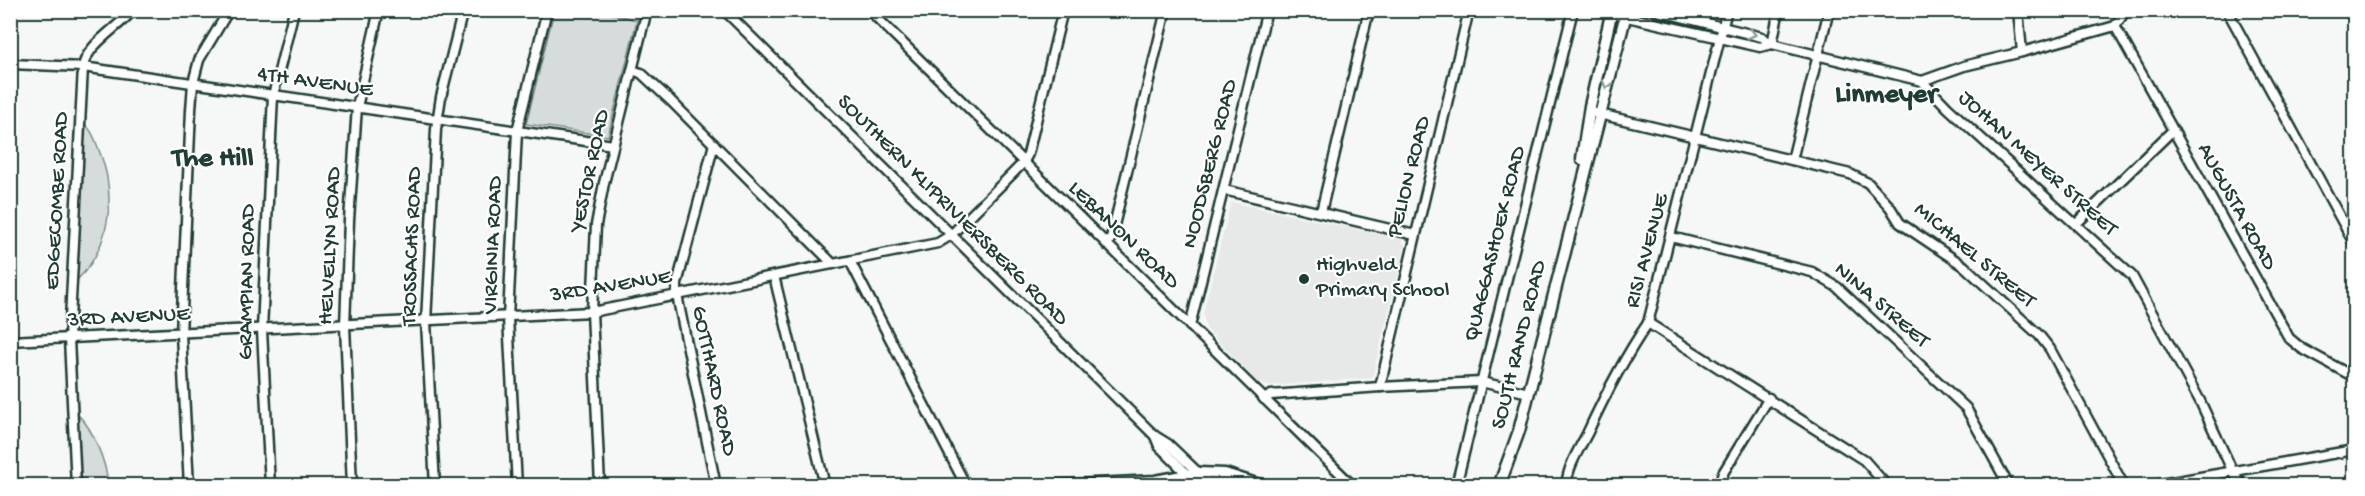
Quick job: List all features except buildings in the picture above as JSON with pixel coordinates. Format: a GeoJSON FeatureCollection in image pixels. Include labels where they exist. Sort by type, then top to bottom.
{"type":"FeatureCollection","features":[{"type":"Feature","properties":{"kind":"main road","name":"SOUTH RAND ROAD"},"geometry":{"type":"LineString","coordinates":[[1499,486],[1529,393],[1574,212],[1612,12]]}},
{"type":"Feature","properties":{"kind":"main road","name":"SOUTH RAND ROAD"},"geometry":{"type":"LineString","coordinates":[[1594,113],[1626,13]]}},
{"type":"Feature","properties":{"kind":"street","name":"EDGECOMBE ROAD"},"geometry":{"type":"LineString","coordinates":[[76,486],[69,339],[83,68],[88,52],[118,27],[133,10]]}},
{"type":"Feature","properties":{"kind":"street"},"geometry":{"type":"LineString","coordinates":[[189,486],[181,334],[193,82],[199,60],[229,10]]}},
{"type":"Feature","properties":{"kind":"street","name":"GRAMPIAN ROAD"},"geometry":{"type":"LineString","coordinates":[[270,486],[262,330],[273,96],[294,10]]}},
{"type":"Feature","properties":{"kind":"street","name":"HELVELLYN ROAD"},"geometry":{"type":"LineString","coordinates":[[352,486],[345,326],[357,107],[379,10]]}},
{"type":"Feature","properties":{"kind":"street","name":"TROSSACHS ROAD"},"geometry":{"type":"LineString","coordinates":[[435,486],[426,322],[436,120],[463,10]]}},
{"type":"Feature","properties":{"kind":"street","name":"VIRGINIA ROAD"},"geometry":{"type":"LineString","coordinates":[[517,486],[508,318],[517,131],[547,10]]}},
{"type":"Feature","properties":{"kind":"street","name":"YESTOR ROAD"},"geometry":{"type":"LineString","coordinates":[[600,486],[592,312],[596,225],[613,145],[647,10]]}},
{"type":"Feature","properties":{"kind":"street","name":"SOUTHERN KLIPRIVIERSBERG ROAD"},"geometry":{"type":"LineString","coordinates":[[724,10],[1155,436],[1159,446],[1196,483]]}},
{"type":"Feature","properties":{"kind":"street","name":"LEBANON ROAD"},"geometry":{"type":"LineString","coordinates":[[869,10],[1353,486]]}},
{"type":"Feature","properties":{"kind":"street","name":"3RD AVENUE"},"geometry":{"type":"LineString","coordinates":[[10,341],[508,318],[592,312],[933,244],[951,236],[1023,163],[1028,154],[1063,10]]}},
{"type":"Feature","properties":{"kind":"street"},"geometry":{"type":"LineString","coordinates":[[1107,245],[1111,238],[1166,10]]}},
{"type":"Feature","properties":{"kind":"street","name":"NOODSBERG ROAD"},"geometry":{"type":"LineString","coordinates":[[1190,326],[1267,10]]}},
{"type":"Feature","properties":{"kind":"street"},"geometry":{"type":"LineString","coordinates":[[1321,212],[1369,10]]}},
{"type":"Feature","properties":{"kind":"street","name":"PELION ROAD"},"geometry":{"type":"LineString","coordinates":[[1380,387],[1469,10]]}},
{"type":"Feature","properties":{"kind":"street","name":"QUAGGASHOEK ROAD"},"geometry":{"type":"LineString","coordinates":[[1456,486],[1573,10]]}},
{"type":"Feature","properties":{"kind":"street"},"geometry":{"type":"LineString","coordinates":[[1596,10],[1626,13],[1760,47],[1772,44]]}},
{"type":"Feature","properties":{"kind":"street"},"geometry":{"type":"LineString","coordinates":[[1654,10],[1762,37],[1772,44],[1922,81],[1964,66],[2115,26],[2122,13]]}},
{"type":"Feature","properties":{"kind":"street","name":"RISI AVENUE"},"geometry":{"type":"LineString","coordinates":[[1566,486],[1567,474],[1603,399],[1626,355],[1648,323],[1727,10]]}},
{"type":"Feature","properties":{"kind":"street"},"geometry":{"type":"LineString","coordinates":[[1772,44],[1779,10]]}},
{"type":"Feature","properties":{"kind":"street"},"geometry":{"type":"LineString","coordinates":[[1792,160],[1829,10]]}},
{"type":"Feature","properties":{"kind":"street"},"geometry":{"type":"LineString","coordinates":[[2018,10],[2022,52]]}},
{"type":"Feature","properties":{"kind":"street"},"geometry":{"type":"LineString","coordinates":[[2227,10],[2355,243]]}},
{"type":"Feature","properties":{"kind":"street"},"geometry":{"type":"LineString","coordinates":[[2349,10],[2355,21]]}},
{"type":"Feature","properties":{"kind":"street","name":"AUGUSTA ROAD"},"geometry":{"type":"LineString","coordinates":[[2115,26],[2289,338],[2295,344],[2355,376]]}},
{"type":"Feature","properties":{"kind":"street","name":"4TH AVENUE"},"geometry":{"type":"LineString","coordinates":[[10,64],[83,68],[193,82],[273,96],[613,145]]}},
{"type":"Feature","properties":{"kind":"street"},"geometry":{"type":"LineString","coordinates":[[632,70],[641,73],[833,264]]}},
{"type":"Feature","properties":{"kind":"street","name":"JOHAN MEYER STREET"},"geometry":{"type":"LineString","coordinates":[[1922,81],[1948,108],[2132,276],[2200,401],[2232,470],[2242,486]]}},
{"type":"Feature","properties":{"kind":"street","name":"MICHAEL STREET"},"geometry":{"type":"LineString","coordinates":[[1594,113],[1850,174],[1868,183],[1890,207],[1900,223],[1964,266],[2039,335],[2050,349],[2124,486]]}},
{"type":"Feature","properties":{"kind":"street"},"geometry":{"type":"LineString","coordinates":[[2076,224],[2173,130]]}},
{"type":"Feature","properties":{"kind":"street","name":"GOTTHARD ROAD"},"geometry":{"type":"LineString","coordinates":[[714,144],[677,284],[677,295],[716,486]]}},
{"type":"Feature","properties":{"kind":"street"},"geometry":{"type":"LineString","coordinates":[[1224,190],[1415,235]]}},
{"type":"Feature","properties":{"kind":"street","name":"NINA STREET"},"geometry":{"type":"LineString","coordinates":[[1671,237],[1801,268],[1831,283],[1966,408],[2009,486]]}},
{"type":"Feature","properties":{"kind":"street"},"geometry":{"type":"LineString","coordinates":[[850,261],[966,486]]}},
{"type":"Feature","properties":{"kind":"street"},"geometry":{"type":"LineString","coordinates":[[774,276],[825,486]]}},
{"type":"Feature","properties":{"kind":"street"},"geometry":{"type":"LineString","coordinates":[[1648,323],[1864,460],[1887,486]]}},
{"type":"Feature","properties":{"kind":"street"},"geometry":{"type":"LineString","coordinates":[[1263,399],[1271,395],[1480,382],[1529,393]]}},
{"type":"Feature","properties":{"kind":"street"},"geometry":{"type":"LineString","coordinates":[[1719,486],[1723,473],[1769,398]]}},
{"type":"Feature","properties":{"kind":"street","name":"SOUTHERN KLIPRIVIERSBERG ROAD"},"geometry":{"type":"LineString","coordinates":[[1155,436],[1161,438],[1209,482]]}},
{"type":"Feature","properties":{"kind":"street"},"geometry":{"type":"LineString","coordinates":[[1168,476],[1173,449]]}},
{"type":"Feature","properties":{"kind":"street"},"geometry":{"type":"LineString","coordinates":[[2149,486],[2355,450]]}},
{"type":"Feature","properties":{"kind":"street"},"geometry":{"type":"LineString","coordinates":[[1158,479],[1199,472],[1231,480]]}},
{"type":"Feature","properties":{"kind":"street"},"geometry":{"type":"LineString","coordinates":[[1036,486],[1158,479],[1196,483],[1249,481],[1266,486]]}},
{"type":"Feature","properties":{"kind":"shaded area"},"geometry":{"type":"Polygon","coordinates":[[[554,11],[601,11],[637,20],[608,136],[526,124],[554,11]]]}},
{"type":"Feature","properties":{"kind":"shaded area"},"geometry":{"type":"Polygon","coordinates":[[[83,123],[93,135],[105,167],[109,202],[104,236],[88,267],[77,280],[83,123]]]}},
{"type":"Feature","properties":{"kind":"shaded area","name":"Highveld Primary School"},"geometry":{"type":"Polygon","coordinates":[[[1231,202],[1401,239],[1405,246],[1372,378],[1267,386],[1256,381],[1206,328],[1203,313],[1231,202]]]}},
{"type":"Feature","properties":{"kind":"shaded area"},"geometry":{"type":"Polygon","coordinates":[[[75,413],[93,435],[105,467],[108,485],[79,485],[75,413]]]}},
{"type":"Feature","properties":{"kind":"place","name":"Highveld Primary School"},"geometry":{"type":"Point","coordinates":[1304,279]}},
{"type":"Feature","properties":{"kind":"district","name":"Linmeyer"},"geometry":{"type":"Point","coordinates":[1886,95]}},
{"type":"Feature","properties":{"kind":"district","name":"The Hill"},"geometry":{"type":"Point","coordinates":[213,159]}}]}
